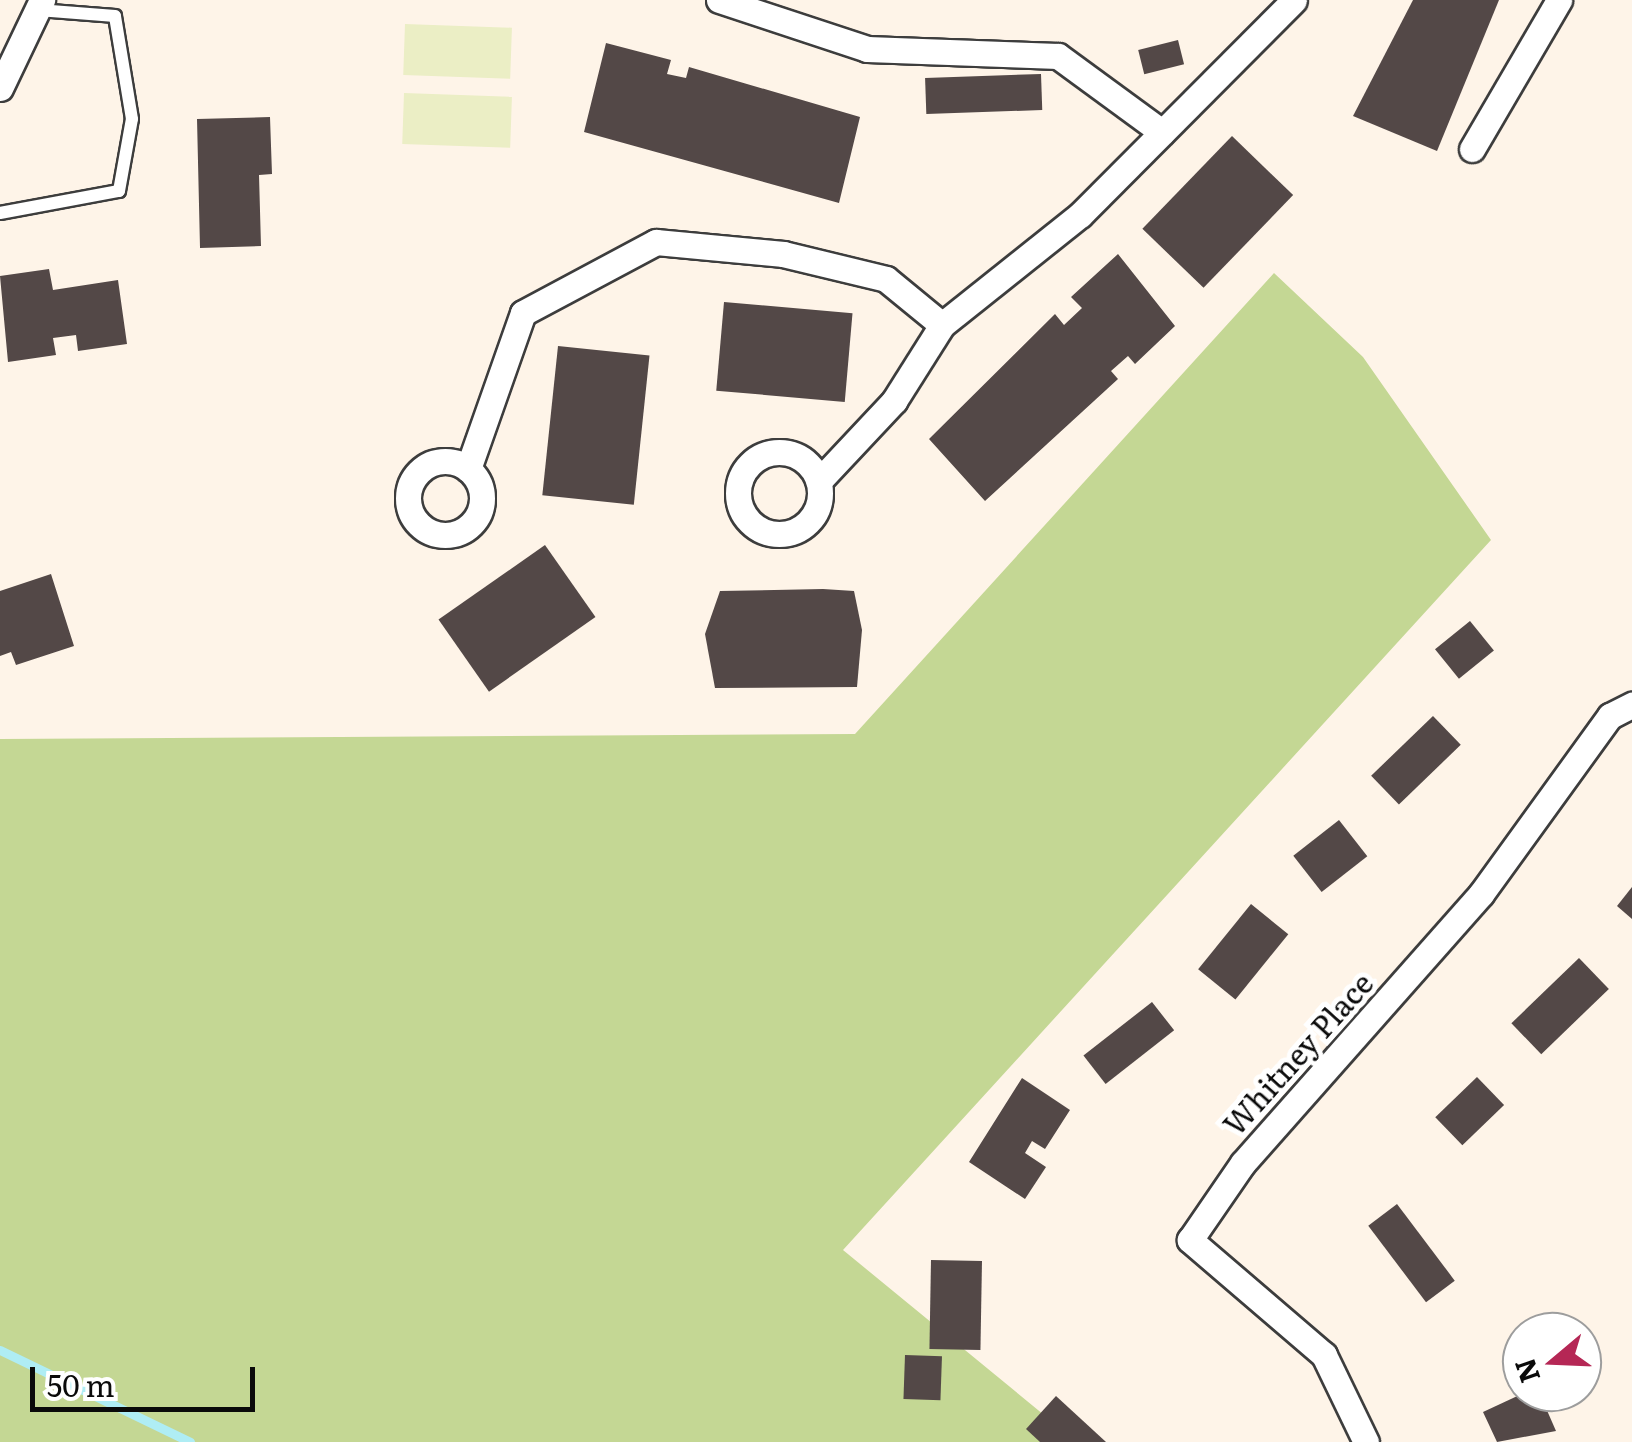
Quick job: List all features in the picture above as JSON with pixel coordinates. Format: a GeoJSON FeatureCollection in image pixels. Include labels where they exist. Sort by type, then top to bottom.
{"type":"FeatureCollection","features":[{"type":"Feature","properties":{"kind":"street"},"geometry":{"type":"LineString","coordinates":[[719,0],[867,49],[1058,56],[1162,132]]}},
{"type":"Feature","properties":{"kind":"street"},"geometry":{"type":"LineString","coordinates":[[819,481],[894,401],[942,325],[1080,215],[1294,0]]}},
{"type":"Feature","properties":{"kind":"street"},"geometry":{"type":"LineString","coordinates":[[1472,149],[1559,0]]}},
{"type":"Feature","properties":{"kind":"street"},"geometry":{"type":"LineString","coordinates":[[0,88],[40,5]]}},
{"type":"Feature","properties":{"kind":"street"},"geometry":{"type":"LineString","coordinates":[[468,469],[523,313],[656,242],[783,254],[886,279],[942,325]]}},
{"type":"Feature","properties":{"kind":"street","name":"Whitney Place"},"geometry":{"type":"LineString","coordinates":[[1366,1442],[1324,1355],[1190,1240],[1243,1163],[1481,894],[1610,716],[1632,706]]}},
{"type":"Feature","properties":{"kind":"lane"},"geometry":{"type":"LineString","coordinates":[[0,213],[119,190],[132,120],[115,16],[40,5]]}},
{"type":"Feature","properties":{"kind":"green space"},"geometry":{"type":"Polygon","coordinates":[[[405,24],[512,28],[510,79],[403,75],[405,24]]]}},
{"type":"Feature","properties":{"kind":"green space"},"geometry":{"type":"Polygon","coordinates":[[[404,93],[512,97],[510,148],[402,144],[404,93]]]}},
{"type":"Feature","properties":{"kind":"green space"},"geometry":{"type":"Polygon","coordinates":[[[1274,273],[1363,357],[1491,540],[843,1250],[1077,1442],[0,1442],[0,739],[855,734],[1274,273]]]}},
{"type":"Feature","properties":{"kind":"building"},"geometry":{"type":"Polygon","coordinates":[[[1413,0],[1499,0],[1437,151],[1353,116],[1413,0]]]}},
{"type":"Feature","properties":{"kind":"building"},"geometry":{"type":"Polygon","coordinates":[[[1178,40],[1184,64],[1144,74],[1138,50],[1178,40]]]}},
{"type":"Feature","properties":{"kind":"building"},"geometry":{"type":"Polygon","coordinates":[[[606,43],[671,60],[667,74],[686,78],[689,67],[860,117],[839,203],[584,132],[606,43]]]}},
{"type":"Feature","properties":{"kind":"building"},"geometry":{"type":"Polygon","coordinates":[[[1041,74],[1042,110],[926,114],[925,78],[1041,74]]]}},
{"type":"Feature","properties":{"kind":"building"},"geometry":{"type":"Polygon","coordinates":[[[270,117],[272,174],[259,175],[261,246],[200,248],[197,119],[270,117]]]}},
{"type":"Feature","properties":{"kind":"building"},"geometry":{"type":"Polygon","coordinates":[[[1232,136],[1293,195],[1204,288],[1142,229],[1232,136]]]}},
{"type":"Feature","properties":{"kind":"building"},"geometry":{"type":"Polygon","coordinates":[[[1118,254],[1175,326],[1135,364],[1128,356],[1111,371],[1118,379],[985,501],[929,439],[1055,314],[1064,325],[1082,308],[1071,297],[1118,254]]]}},
{"type":"Feature","properties":{"kind":"building"},"geometry":{"type":"Polygon","coordinates":[[[49,269],[53,290],[118,280],[127,344],[78,351],[76,335],[53,338],[56,355],[8,362],[0,276],[49,269]]]}},
{"type":"Feature","properties":{"kind":"building"},"geometry":{"type":"Polygon","coordinates":[[[724,302],[853,313],[845,402],[716,391],[724,302]]]}},
{"type":"Feature","properties":{"kind":"building"},"geometry":{"type":"Polygon","coordinates":[[[558,346],[649,356],[634,505],[542,495],[558,346]]]}},
{"type":"Feature","properties":{"kind":"building"},"geometry":{"type":"Polygon","coordinates":[[[545,545],[595,617],[489,692],[439,620],[545,545]]]}},
{"type":"Feature","properties":{"kind":"building"},"geometry":{"type":"Polygon","coordinates":[[[51,574],[74,646],[16,665],[11,652],[0,656],[0,591],[51,574]]]}},
{"type":"Feature","properties":{"kind":"building"},"geometry":{"type":"Polygon","coordinates":[[[720,591],[854,591],[862,630],[857,687],[715,688],[705,634],[720,591]]]}},
{"type":"Feature","properties":{"kind":"building"},"geometry":{"type":"Polygon","coordinates":[[[1470,621],[1494,651],[1459,679],[1435,649],[1470,621]]]}},
{"type":"Feature","properties":{"kind":"building"},"geometry":{"type":"Polygon","coordinates":[[[1433,716],[1461,745],[1399,805],[1371,776],[1433,716]]]}},
{"type":"Feature","properties":{"kind":"building"},"geometry":{"type":"Polygon","coordinates":[[[1339,820],[1367,856],[1322,892],[1293,856],[1339,820]]]}},
{"type":"Feature","properties":{"kind":"building"},"geometry":{"type":"Polygon","coordinates":[[[1632,887],[1632,919],[1617,906],[1632,887]]]}},
{"type":"Feature","properties":{"kind":"building"},"geometry":{"type":"Polygon","coordinates":[[[1251,904],[1288,934],[1235,999],[1198,969],[1251,904]]]}},
{"type":"Feature","properties":{"kind":"building"},"geometry":{"type":"Polygon","coordinates":[[[1579,958],[1609,989],[1541,1054],[1511,1023],[1579,958]]]}},
{"type":"Feature","properties":{"kind":"building"},"geometry":{"type":"Polygon","coordinates":[[[1152,1002],[1174,1030],[1106,1084],[1083,1056],[1152,1002]]]}},
{"type":"Feature","properties":{"kind":"building"},"geometry":{"type":"Polygon","coordinates":[[[1477,1077],[1504,1105],[1462,1145],[1435,1117],[1477,1077]]]}},
{"type":"Feature","properties":{"kind":"building"},"geometry":{"type":"Polygon","coordinates":[[[1022,1078],[1070,1110],[1045,1149],[1032,1141],[1025,1153],[1046,1167],[1025,1199],[969,1162],[1022,1078]]]}},
{"type":"Feature","properties":{"kind":"building"},"geometry":{"type":"Polygon","coordinates":[[[1397,1204],[1455,1281],[1426,1302],[1368,1226],[1397,1204]]]}},
{"type":"Feature","properties":{"kind":"building"},"geometry":{"type":"Polygon","coordinates":[[[931,1260],[982,1261],[980,1350],[929,1349],[931,1260]]]}},
{"type":"Feature","properties":{"kind":"building"},"geometry":{"type":"Polygon","coordinates":[[[905,1355],[942,1356],[940,1400],[903,1399],[905,1355]]]}},
{"type":"Feature","properties":{"kind":"building"},"geometry":{"type":"Polygon","coordinates":[[[1056,1396],[1106,1442],[1040,1442],[1026,1429],[1056,1396]]]}},
{"type":"Feature","properties":{"kind":"building"},"geometry":{"type":"Polygon","coordinates":[[[1502,1403],[1502,1412],[1548,1412],[1556,1431],[1497,1442],[1483,1412],[1502,1403]]]}},
{"type":"Feature","properties":{"kind":"waterway"},"geometry":{"type":"LineString","coordinates":[[0,1350],[190,1442]]}}]}
